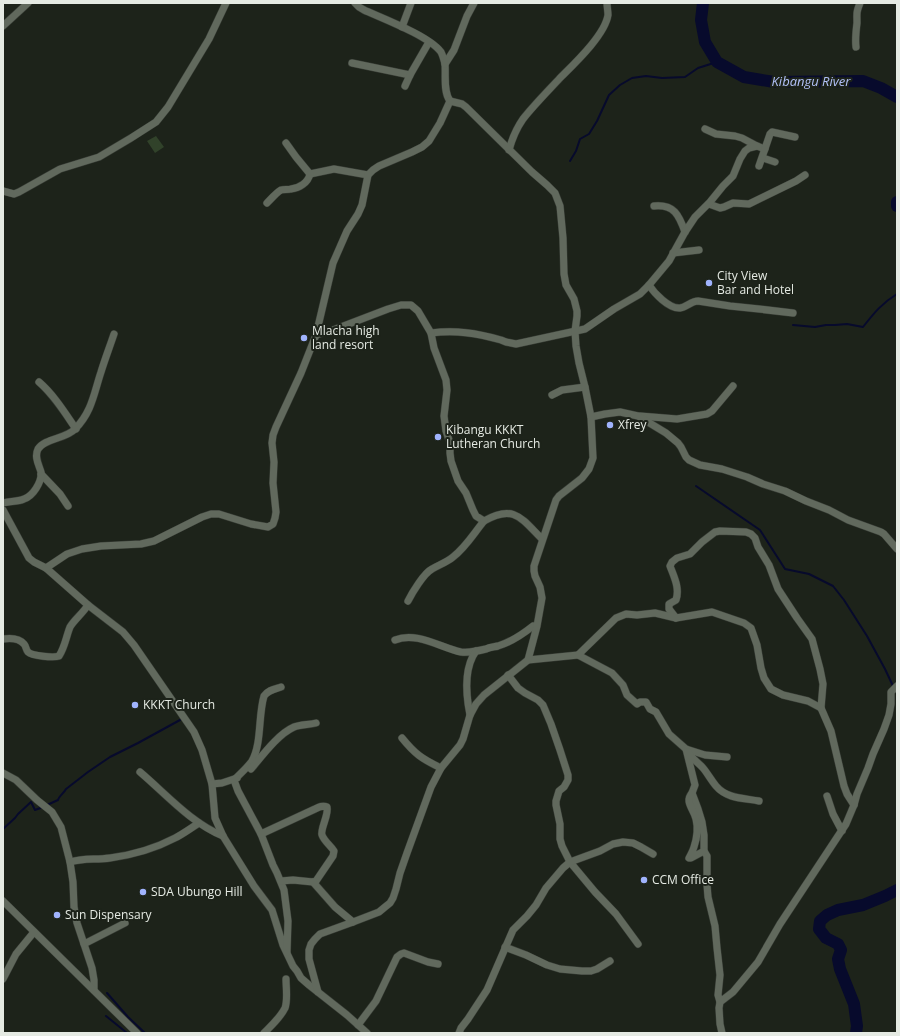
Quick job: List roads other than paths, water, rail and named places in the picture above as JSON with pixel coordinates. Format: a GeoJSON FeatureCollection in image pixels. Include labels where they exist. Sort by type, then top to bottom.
{"type":"FeatureCollection","features":[{"type":"Feature","properties":{"kind":"street"},"geometry":{"type":"LineString","coordinates":[[3,26],[28,3]]}},
{"type":"Feature","properties":{"kind":"street"},"geometry":{"type":"LineString","coordinates":[[3,192],[14,194],[60,169],[99,157],[156,122],[168,107],[205,46],[226,3]]}},
{"type":"Feature","properties":{"kind":"street"},"geometry":{"type":"LineString","coordinates":[[46,568],[67,554],[82,549],[101,546],[141,544],[154,541],[211,514],[219,514],[261,526],[268,527],[273,524],[276,512],[273,483],[273,435],[301,373],[316,335],[333,263],[347,231],[362,205],[368,175],[379,166],[422,147],[429,141],[440,123],[450,101],[447,91],[445,64],[440,52],[429,42],[402,27],[364,10],[355,3]]}},
{"type":"Feature","properties":{"kind":"street"},"geometry":{"type":"LineString","coordinates":[[402,27],[411,3]]}},
{"type":"Feature","properties":{"kind":"street"},"geometry":{"type":"LineString","coordinates":[[445,64],[454,50],[467,16],[474,3]]}},
{"type":"Feature","properties":{"kind":"street"},"geometry":{"type":"LineString","coordinates":[[509,150],[517,128],[524,118],[576,62],[599,34],[608,16],[607,3]]}},
{"type":"Feature","properties":{"kind":"street"},"geometry":{"type":"LineString","coordinates":[[856,47],[856,13],[860,3]]}},
{"type":"Feature","properties":{"kind":"street"},"geometry":{"type":"LineString","coordinates":[[405,86],[429,42]]}},
{"type":"Feature","properties":{"kind":"street"},"geometry":{"type":"LineString","coordinates":[[352,63],[410,76]]}},
{"type":"Feature","properties":{"kind":"street"},"geometry":{"type":"LineString","coordinates":[[450,101],[462,104],[466,107],[555,193],[560,206],[565,280],[570,294],[574,299],[577,311],[575,331],[576,346],[578,363],[591,417],[593,458],[589,469],[582,478],[556,500],[542,539],[534,566],[535,576],[540,587],[542,598],[538,626],[528,660]]}},
{"type":"Feature","properties":{"kind":"street"},"geometry":{"type":"LineString","coordinates":[[705,129],[716,134],[742,138],[765,149]]}},
{"type":"Feature","properties":{"kind":"street"},"geometry":{"type":"LineString","coordinates":[[759,166],[772,132],[795,137]]}},
{"type":"Feature","properties":{"kind":"street"},"geometry":{"type":"LineString","coordinates":[[286,143],[310,174]]}},
{"type":"Feature","properties":{"kind":"street"},"geometry":{"type":"LineString","coordinates":[[431,333],[471,333],[516,344],[585,329],[592,325],[614,309],[640,294],[669,261],[695,217],[709,204],[733,176],[745,150],[757,146]]}},
{"type":"Feature","properties":{"kind":"street"},"geometry":{"type":"LineString","coordinates":[[763,158],[775,162]]}},
{"type":"Feature","properties":{"kind":"street"},"geometry":{"type":"LineString","coordinates":[[310,174],[334,169],[368,175]]}},
{"type":"Feature","properties":{"kind":"street"},"geometry":{"type":"LineString","coordinates":[[266,203],[282,190],[302,186],[307,182],[310,174]]}},
{"type":"Feature","properties":{"kind":"street"},"geometry":{"type":"LineString","coordinates":[[709,204],[720,208],[733,203],[749,204],[805,175]]}},
{"type":"Feature","properties":{"kind":"street"},"geometry":{"type":"LineString","coordinates":[[654,206],[668,206],[676,213],[685,232]]}},
{"type":"Feature","properties":{"kind":"street"},"geometry":{"type":"LineString","coordinates":[[673,253],[699,250]]}},
{"type":"Feature","properties":{"kind":"street"},"geometry":{"type":"LineString","coordinates":[[648,285],[662,300],[677,308],[680,308],[693,301],[698,301],[793,313]]}},
{"type":"Feature","properties":{"kind":"street"},"geometry":{"type":"LineString","coordinates":[[316,335],[334,330],[388,309],[408,304],[414,306],[431,333],[434,348],[446,380],[447,390],[444,416],[446,431],[450,443],[451,461],[458,481],[466,493],[476,516],[484,521]]}},
{"type":"Feature","properties":{"kind":"street"},"geometry":{"type":"LineString","coordinates":[[68,506],[60,494],[41,474],[37,462],[38,450],[41,445],[69,435],[86,417],[92,404],[101,371],[114,334]]}},
{"type":"Feature","properties":{"kind":"street"},"geometry":{"type":"LineString","coordinates":[[39,382],[46,388],[76,429]]}},
{"type":"Feature","properties":{"kind":"street"},"geometry":{"type":"LineString","coordinates":[[591,417],[620,412],[638,416],[677,419],[707,414],[712,411],[733,386]]}},
{"type":"Feature","properties":{"kind":"street"},"geometry":{"type":"LineString","coordinates":[[552,396],[562,390],[585,387]]}},
{"type":"Feature","properties":{"kind":"street"},"geometry":{"type":"LineString","coordinates":[[638,416],[666,433],[682,447],[686,457],[689,460],[700,466],[722,469],[785,491],[848,520],[881,532],[897,549]]}},
{"type":"Feature","properties":{"kind":"street"},"geometry":{"type":"LineString","coordinates":[[3,503],[29,497],[37,488],[41,474]]}},
{"type":"Feature","properties":{"kind":"street"},"geometry":{"type":"LineString","coordinates":[[3,510],[29,558],[46,568],[88,605],[126,635],[134,645],[191,727],[202,750],[212,784],[215,818],[222,836],[254,886],[272,910],[293,966],[301,978],[367,1033]]}},
{"type":"Feature","properties":{"kind":"street"},"geometry":{"type":"LineString","coordinates":[[408,601],[430,569],[445,563],[453,557],[468,542],[484,521],[493,516],[504,513],[514,514],[542,539]]}},
{"type":"Feature","properties":{"kind":"street"},"geometry":{"type":"LineString","coordinates":[[676,618],[669,609],[669,604],[676,600],[678,596],[670,566],[672,562],[677,558],[690,554],[702,542],[720,530],[746,532],[751,534],[755,538],[758,547],[769,565],[778,589],[812,639],[820,668],[822,684],[820,708],[831,731],[846,794],[854,805]]}},
{"type":"Feature","properties":{"kind":"street"},"geometry":{"type":"LineString","coordinates":[[3,639],[10,638],[22,642],[28,652],[32,654],[55,658],[59,656],[63,650],[73,622],[84,612],[88,605]]}},
{"type":"Feature","properties":{"kind":"street"},"geometry":{"type":"LineString","coordinates":[[578,655],[616,618],[626,614],[637,615],[655,613],[676,618],[712,612],[744,623],[751,628],[757,646],[760,668],[771,689],[777,693],[808,701],[820,708]]}},
{"type":"Feature","properties":{"kind":"street"},"geometry":{"type":"LineString","coordinates":[[395,640],[401,637],[408,637],[430,641],[462,652],[476,651],[499,646],[522,634],[533,626]]}},
{"type":"Feature","properties":{"kind":"street"},"geometry":{"type":"LineString","coordinates":[[470,715],[467,692],[468,673],[470,661],[476,651]]}},
{"type":"Feature","properties":{"kind":"street"},"geometry":{"type":"LineString","coordinates":[[318,992],[309,959],[309,950],[314,939],[320,934],[379,912],[393,898],[400,873],[430,787],[441,768],[460,745],[470,715],[476,704],[484,695],[528,660],[578,655],[612,673],[623,685],[627,695],[637,704],[640,702],[646,702],[650,709],[656,712],[669,734],[686,749],[692,758],[700,764],[717,788],[734,797],[760,801]]}},
{"type":"Feature","properties":{"kind":"street"},"geometry":{"type":"LineString","coordinates":[[508,675],[518,688],[538,700],[543,706],[549,719],[568,775],[568,780],[564,787],[559,791],[556,801],[562,846],[570,862],[616,914],[638,944]]}},
{"type":"Feature","properties":{"kind":"street"},"geometry":{"type":"LineString","coordinates":[[720,1002],[733,992],[758,962],[780,924],[846,824],[872,754],[889,715],[891,692],[897,686]]}},
{"type":"Feature","properties":{"kind":"street"},"geometry":{"type":"LineString","coordinates":[[234,780],[252,760],[257,745],[264,696],[266,693],[281,687]]}},
{"type":"Feature","properties":{"kind":"street"},"geometry":{"type":"LineString","coordinates":[[212,784],[234,780],[243,776],[285,733],[296,726],[316,723]]}},
{"type":"Feature","properties":{"kind":"street"},"geometry":{"type":"LineString","coordinates":[[402,738],[412,750],[427,761],[441,768]]}},
{"type":"Feature","properties":{"kind":"street"},"geometry":{"type":"LineString","coordinates":[[686,749],[705,755],[727,757]]}},
{"type":"Feature","properties":{"kind":"street"},"geometry":{"type":"LineString","coordinates":[[686,749],[695,785],[688,800],[690,808],[695,815],[697,830],[694,847],[689,858],[704,851]]}},
{"type":"Feature","properties":{"kind":"street"},"geometry":{"type":"LineString","coordinates":[[140,772],[199,823],[222,836]]}},
{"type":"Feature","properties":{"kind":"street"},"geometry":{"type":"LineString","coordinates":[[3,773],[16,780],[55,815],[61,827],[70,862],[76,923],[94,974],[94,990]]}},
{"type":"Feature","properties":{"kind":"street"},"geometry":{"type":"LineString","coordinates":[[234,780],[261,834],[284,890],[288,912],[287,952]]}},
{"type":"Feature","properties":{"kind":"street"},"geometry":{"type":"LineString","coordinates":[[692,794],[702,822],[704,851],[707,856],[708,897],[715,926],[720,974],[718,995],[720,1002],[720,1024],[722,1033]]}},
{"type":"Feature","properties":{"kind":"street"},"geometry":{"type":"LineString","coordinates":[[827,796],[833,814],[842,831]]}},
{"type":"Feature","properties":{"kind":"street"},"geometry":{"type":"LineString","coordinates":[[261,834],[315,809],[326,806],[328,812],[322,835],[334,853],[318,878],[313,882]]}},
{"type":"Feature","properties":{"kind":"street"},"geometry":{"type":"LineString","coordinates":[[70,862],[81,859],[124,856],[146,850],[172,840],[199,823]]}},
{"type":"Feature","properties":{"kind":"street"},"geometry":{"type":"LineString","coordinates":[[459,1033],[487,990],[513,930],[528,916],[550,882],[570,862],[600,851],[613,844],[623,842],[633,843],[653,854]]}},
{"type":"Feature","properties":{"kind":"street"},"geometry":{"type":"LineString","coordinates":[[281,881],[293,880],[313,882],[335,907],[353,922]]}},
{"type":"Feature","properties":{"kind":"street"},"geometry":{"type":"LineString","coordinates":[[3,901],[137,1033]]}},
{"type":"Feature","properties":{"kind":"street"},"geometry":{"type":"LineString","coordinates":[[84,944],[125,923]]}},
{"type":"Feature","properties":{"kind":"street"},"geometry":{"type":"LineString","coordinates":[[3,979],[16,954],[34,932]]}},
{"type":"Feature","properties":{"kind":"street"},"geometry":{"type":"LineString","coordinates":[[505,947],[547,965],[567,970],[582,972],[591,971],[610,961]]}},
{"type":"Feature","properties":{"kind":"street"},"geometry":{"type":"LineString","coordinates":[[358,1026],[376,1001],[394,964],[401,954],[404,953],[438,964]]}},
{"type":"Feature","properties":{"kind":"street"},"geometry":{"type":"LineString","coordinates":[[264,1033],[277,1019],[286,1006],[286,979]]}},
{"type":"Feature","properties":{"kind":"waterway","name":"Kibangu River"},"geometry":{"type":"LineString","coordinates":[[703,3],[701,20],[705,42],[717,62],[744,77],[774,82],[863,81],[881,88],[897,97]]}},
{"type":"Feature","properties":{"kind":"waterway"},"geometry":{"type":"LineString","coordinates":[[570,161],[576,151],[580,139],[589,134],[609,95],[620,85],[632,78],[646,76],[662,78],[685,77],[698,68],[717,62]]}},
{"type":"Feature","properties":{"kind":"waterway"},"geometry":{"type":"LineString","coordinates":[[793,325],[815,327],[847,324],[863,327],[878,309],[897,294]]}},
{"type":"Feature","properties":{"kind":"waterway"},"geometry":{"type":"LineString","coordinates":[[696,486],[760,530],[785,569],[809,574],[833,586],[844,600],[867,636],[893,686]]}},
{"type":"Feature","properties":{"kind":"waterway"},"geometry":{"type":"LineString","coordinates":[[47,805],[58,800],[66,789],[110,757],[180,720]]}},
{"type":"Feature","properties":{"kind":"waterway"},"geometry":{"type":"LineString","coordinates":[[3,829],[31,802],[35,810],[43,807]]}},
{"type":"Feature","properties":{"kind":"waterway","name":"Kibangu River"},"geometry":{"type":"LineString","coordinates":[[856,1033],[857,1026],[854,1004],[840,969],[838,959],[841,950],[838,944],[826,938],[819,929],[820,921],[827,915],[838,910],[863,905],[897,890]]}},
{"type":"Feature","properties":{"kind":"waterway"},"geometry":{"type":"LineString","coordinates":[[107,993],[128,1017],[145,1033]]}},
{"type":"Feature","properties":{"kind":"waterway"},"geometry":{"type":"LineString","coordinates":[[106,1016],[127,1033]]}},
{"type":"Feature","properties":{"kind":"place","name":"City View Bar and Hotel"},"geometry":{"type":"Point","coordinates":[709,283]}},
{"type":"Feature","properties":{"kind":"place","name":"Mlacha high land resort"},"geometry":{"type":"Point","coordinates":[304,338]}},
{"type":"Feature","properties":{"kind":"place","name":"Xfrey"},"geometry":{"type":"Point","coordinates":[610,425]}},
{"type":"Feature","properties":{"kind":"place","name":"Kibangu KKKT Lutheran Church"},"geometry":{"type":"Point","coordinates":[438,437]}},
{"type":"Feature","properties":{"kind":"place","name":"KKKT Church"},"geometry":{"type":"Point","coordinates":[135,705]}},
{"type":"Feature","properties":{"kind":"place","name":"CCM Office"},"geometry":{"type":"Point","coordinates":[644,880]}},
{"type":"Feature","properties":{"kind":"place","name":"SDA Ubungo Hill"},"geometry":{"type":"Point","coordinates":[143,892]}},
{"type":"Feature","properties":{"kind":"place","name":"Sun Dispensary"},"geometry":{"type":"Point","coordinates":[57,915]}}]}
